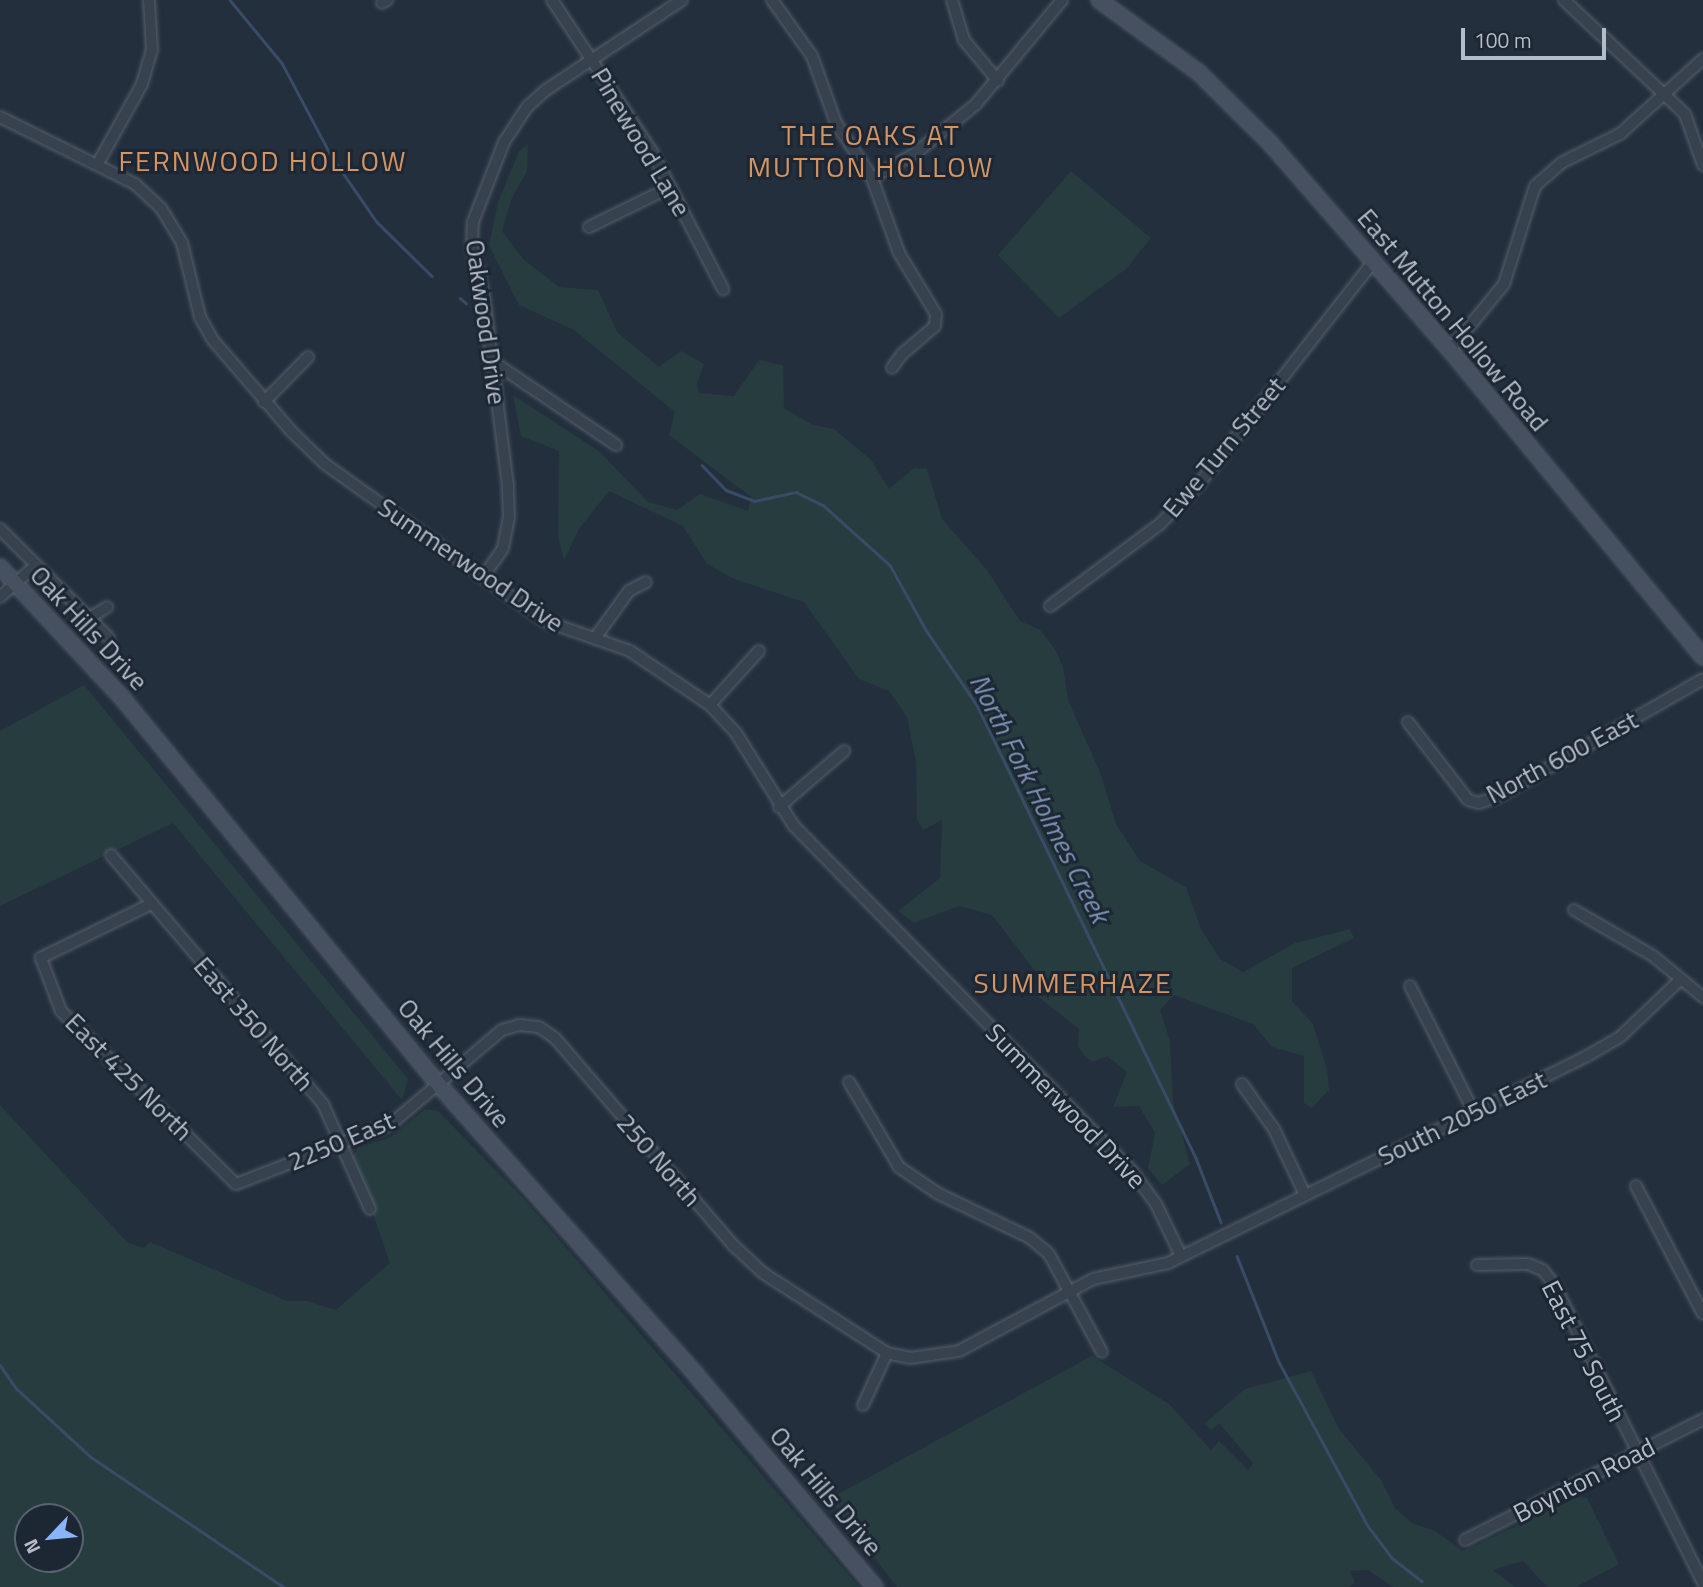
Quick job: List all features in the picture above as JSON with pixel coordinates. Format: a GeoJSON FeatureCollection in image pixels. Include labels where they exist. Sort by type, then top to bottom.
{"type":"FeatureCollection","features":[{"type":"Feature","properties":{"kind":"main road","name":"East Mutton Hollow Road"},"geometry":{"type":"LineString","coordinates":[[1098,0],[1198,72],[1247,118],[1450,350],[1703,657]]}},
{"type":"Feature","properties":{"kind":"main road","name":"Oak Hills Drive"},"geometry":{"type":"LineString","coordinates":[[0,567],[123,699],[439,1085],[698,1377],[875,1587]]}},
{"type":"Feature","properties":{"kind":"street"},"geometry":{"type":"LineString","coordinates":[[97,165],[142,84],[152,50],[149,0]]}},
{"type":"Feature","properties":{"kind":"street","name":"Pinewood Lane"},"geometry":{"type":"LineString","coordinates":[[552,0],[671,187],[723,289]]}},
{"type":"Feature","properties":{"kind":"street","name":"Oakwood Drive"},"geometry":{"type":"LineString","coordinates":[[483,577],[503,548],[509,518],[508,485],[492,361],[472,246],[473,222],[514,124],[545,90],[682,0]]}},
{"type":"Feature","properties":{"kind":"street"},"geometry":{"type":"LineString","coordinates":[[772,0],[812,56],[836,123],[872,178],[899,253],[936,314],[935,326],[902,354],[892,368]]}},
{"type":"Feature","properties":{"kind":"street"},"geometry":{"type":"LineString","coordinates":[[952,0],[964,40],[998,81]]}},
{"type":"Feature","properties":{"kind":"street"},"geometry":{"type":"LineString","coordinates":[[872,178],[951,127],[998,81],[1062,0]]}},
{"type":"Feature","properties":{"kind":"street"},"geometry":{"type":"LineString","coordinates":[[1564,0],[1666,93],[1685,114],[1703,165]]}},
{"type":"Feature","properties":{"kind":"street"},"geometry":{"type":"LineString","coordinates":[[1450,350],[1504,284],[1535,186],[1561,163],[1620,134],[1703,59]]}},
{"type":"Feature","properties":{"kind":"street","name":"Summerwood Drive"},"geometry":{"type":"LineString","coordinates":[[0,117],[135,184],[161,208],[182,243],[206,328],[264,402],[326,464],[545,621],[630,651],[710,705],[736,733],[779,807],[1132,1171],[1156,1204],[1181,1256]]}},
{"type":"Feature","properties":{"kind":"street"},"geometry":{"type":"LineString","coordinates":[[589,226],[671,187]]}},
{"type":"Feature","properties":{"kind":"street","name":"Ewe Turn Street"},"geometry":{"type":"LineString","coordinates":[[1050,606],[1160,524],[1197,486],[1372,263]]}},
{"type":"Feature","properties":{"kind":"street"},"geometry":{"type":"LineString","coordinates":[[264,402],[308,357]]}},
{"type":"Feature","properties":{"kind":"street"},"geometry":{"type":"LineString","coordinates":[[492,361],[617,445]]}},
{"type":"Feature","properties":{"kind":"street"},"geometry":{"type":"LineString","coordinates":[[0,529],[109,638]]}},
{"type":"Feature","properties":{"kind":"street"},"geometry":{"type":"LineString","coordinates":[[0,597],[37,565]]}},
{"type":"Feature","properties":{"kind":"street"},"geometry":{"type":"LineString","coordinates":[[595,639],[629,591],[646,582]]}},
{"type":"Feature","properties":{"kind":"street"},"geometry":{"type":"LineString","coordinates":[[89,618],[107,607]]}},
{"type":"Feature","properties":{"kind":"street"},"geometry":{"type":"LineString","coordinates":[[710,705],[759,651]]}},
{"type":"Feature","properties":{"kind":"street","name":"North 600 East"},"geometry":{"type":"LineString","coordinates":[[1408,722],[1468,800],[1479,803],[1500,796],[1703,679]]}},
{"type":"Feature","properties":{"kind":"street"},"geometry":{"type":"LineString","coordinates":[[779,807],[844,751]]}},
{"type":"Feature","properties":{"kind":"street","name":"East 350 North"},"geometry":{"type":"LineString","coordinates":[[111,855],[323,1104],[370,1209]]}},
{"type":"Feature","properties":{"kind":"street","name":"East 425 North"},"geometry":{"type":"LineString","coordinates":[[151,904],[40,958],[61,1011],[236,1184]]}},
{"type":"Feature","properties":{"kind":"street"},"geometry":{"type":"LineString","coordinates":[[1574,911],[1653,957],[1703,997]]}},
{"type":"Feature","properties":{"kind":"street","name":"South 2050 East"},"geometry":{"type":"LineString","coordinates":[[887,1353],[933,1359],[959,1351],[1093,1279],[1150,1268],[1181,1256],[1620,1037],[1681,979]]}},
{"type":"Feature","properties":{"kind":"street"},"geometry":{"type":"LineString","coordinates":[[1410,986],[1474,1112]]}},
{"type":"Feature","properties":{"kind":"street","name":"250 North"},"geometry":{"type":"LineString","coordinates":[[439,1085],[502,1030],[519,1025],[539,1027],[555,1038],[733,1245],[763,1273],[887,1353]]}},
{"type":"Feature","properties":{"kind":"street"},"geometry":{"type":"LineString","coordinates":[[849,1083],[899,1167],[926,1187],[1030,1237],[1049,1254],[1102,1352]]}},
{"type":"Feature","properties":{"kind":"street"},"geometry":{"type":"LineString","coordinates":[[1242,1084],[1274,1129],[1305,1195]]}},
{"type":"Feature","properties":{"kind":"street","name":"2250 East"},"geometry":{"type":"LineString","coordinates":[[236,1184],[391,1124],[439,1085]]}},
{"type":"Feature","properties":{"kind":"street"},"geometry":{"type":"LineString","coordinates":[[1636,1186],[1703,1314]]}},
{"type":"Feature","properties":{"kind":"street","name":"East 75 South"},"geometry":{"type":"LineString","coordinates":[[1477,1265],[1528,1264],[1542,1270],[1555,1286],[1637,1453]]}},
{"type":"Feature","properties":{"kind":"street"},"geometry":{"type":"LineString","coordinates":[[863,1405],[887,1353]]}},
{"type":"Feature","properties":{"kind":"street","name":"Boynton Road"},"geometry":{"type":"LineString","coordinates":[[1465,1540],[1703,1419]]}},
{"type":"Feature","properties":{"kind":"street"},"geometry":{"type":"LineString","coordinates":[[1637,1453],[1702,1577]]}},
{"type":"Feature","properties":{"kind":"green space"},"geometry":{"type":"Polygon","coordinates":[[[528,144],[527,171],[511,200],[502,231],[523,259],[559,287],[598,290],[617,332],[659,367],[681,351],[704,364],[697,384],[699,393],[734,396],[759,360],[783,365],[784,408],[813,425],[834,429],[871,460],[889,489],[914,468],[927,469],[942,519],[987,570],[1020,621],[1040,630],[1055,649],[1063,667],[1068,700],[1100,772],[1116,824],[1140,861],[1186,887],[1201,929],[1220,959],[1243,972],[1295,943],[1350,929],[1354,938],[1292,968],[1292,1001],[1313,1024],[1327,1069],[1329,1090],[1312,1108],[1304,1103],[1304,1056],[1272,1047],[1253,1024],[1174,995],[1160,1010],[1170,1041],[1173,1102],[1190,1164],[1162,1185],[1148,1168],[1155,1133],[1139,1106],[1113,1107],[1127,1072],[1107,1056],[1092,1062],[1084,1055],[1078,1046],[1079,1029],[1032,992],[1039,976],[992,915],[959,906],[914,923],[898,911],[940,878],[942,820],[923,830],[917,819],[916,762],[907,717],[889,691],[859,679],[804,602],[732,578],[707,564],[683,526],[609,491],[579,529],[564,560],[558,537],[559,451],[521,436],[513,395],[600,452],[648,502],[677,510],[700,494],[748,511],[751,497],[669,435],[675,412],[574,330],[519,305],[489,245],[498,202],[519,151],[528,144]]]}},
{"type":"Feature","properties":{"kind":"green space"},"geometry":{"type":"Polygon","coordinates":[[[1071,171],[1151,238],[1126,269],[1059,318],[998,255],[1071,171]]]}},
{"type":"Feature","properties":{"kind":"green space"},"geometry":{"type":"Polygon","coordinates":[[[84,685],[408,1079],[402,1100],[173,823],[0,906],[0,731],[84,685]]]}},
{"type":"Feature","properties":{"kind":"green space"},"geometry":{"type":"Polygon","coordinates":[[[0,1105],[127,1242],[143,1248],[150,1242],[287,1301],[307,1301],[336,1310],[390,1263],[353,1156],[358,1148],[391,1137],[425,1109],[438,1111],[524,1199],[859,1587],[0,1587],[0,1105]]]}},
{"type":"Feature","properties":{"kind":"green space"},"geometry":{"type":"Polygon","coordinates":[[[1092,1356],[1169,1404],[1211,1450],[1219,1441],[1248,1470],[1253,1463],[1219,1423],[1212,1430],[1204,1424],[1245,1389],[1311,1371],[1339,1429],[1381,1480],[1395,1508],[1412,1523],[1435,1531],[1463,1551],[1577,1497],[1587,1498],[1619,1564],[1576,1587],[1547,1587],[1523,1561],[1493,1570],[1515,1587],[1393,1587],[1368,1570],[1350,1571],[1355,1583],[1349,1587],[897,1587],[829,1499],[1092,1356]]]}},
{"type":"Feature","properties":{"kind":"waterway","name":"North Fork Holmes Creek"},"geometry":{"type":"LineString","coordinates":[[230,0],[282,63],[332,157],[377,222],[432,276]]}},
{"type":"Feature","properties":{"kind":"waterway","name":"North Fork Holmes Creek"},"geometry":{"type":"LineString","coordinates":[[460,298],[466,303]]}},
{"type":"Feature","properties":{"kind":"waterway","name":"North Fork Holmes Creek"},"geometry":{"type":"LineString","coordinates":[[702,465],[726,490],[754,501],[796,492],[823,505],[890,565],[926,630],[977,705],[1196,1158],[1221,1222]]}},
{"type":"Feature","properties":{"kind":"waterway","name":"North Fork Holmes Creek"},"geometry":{"type":"LineString","coordinates":[[1237,1256],[1279,1362],[1368,1526],[1391,1557],[1422,1581]]}},
{"type":"Feature","properties":{"kind":"waterway","name":"North Fork Holmes Creek"},"geometry":{"type":"LineString","coordinates":[[0,1365],[17,1389],[91,1457],[284,1587]]}},
{"type":"Feature","properties":{"kind":"district","name":"THE OAKS AT MUTTON HOLLOW"},"geometry":{"type":"Point","coordinates":[871,151]}},
{"type":"Feature","properties":{"kind":"district","name":"FERNWOOD HOLLOW"},"geometry":{"type":"Point","coordinates":[263,161]}},
{"type":"Feature","properties":{"kind":"district","name":"SUMMERHAZE"},"geometry":{"type":"Point","coordinates":[1073,983]}}]}
